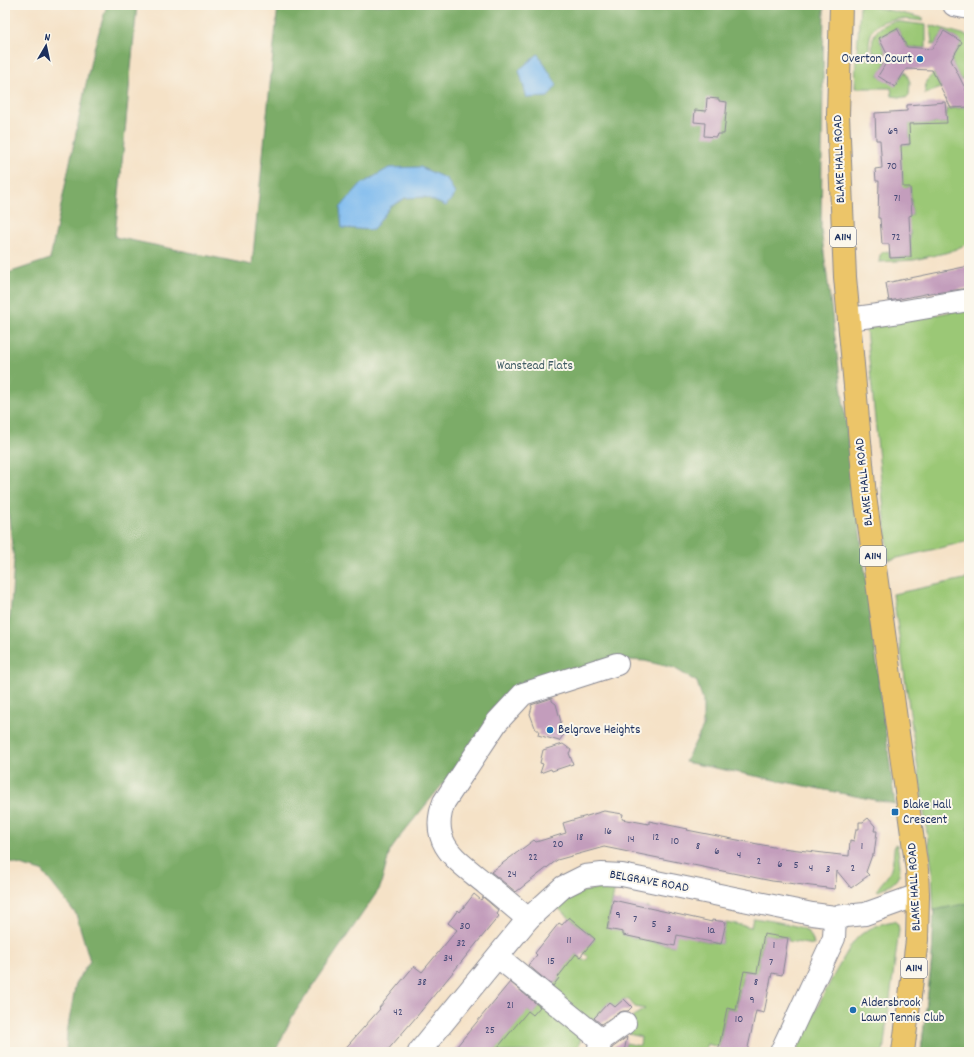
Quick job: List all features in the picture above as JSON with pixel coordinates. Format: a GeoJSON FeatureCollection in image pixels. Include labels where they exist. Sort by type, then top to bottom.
{"type":"FeatureCollection","features":[{"type":"Feature","properties":{"kind":"main road","name":"BLAKE HALL ROAD"},"geometry":{"type":"LineString","coordinates":[[841,5],[838,114],[844,273],[865,496],[916,857],[918,895],[917,940],[903,1052]]}},
{"type":"Feature","properties":{"kind":"street"},"geometry":{"type":"LineString","coordinates":[[954,5],[969,8]]}},
{"type":"Feature","properties":{"kind":"street"},"geometry":{"type":"LineString","coordinates":[[849,319],[969,300]]}},
{"type":"Feature","properties":{"kind":"street"},"geometry":{"type":"LineString","coordinates":[[528,919],[452,856],[442,840],[439,826],[440,813],[444,802],[497,722],[523,694],[618,664]]}},
{"type":"Feature","properties":{"kind":"street","name":"BELGRAVE ROAD"},"geometry":{"type":"LineString","coordinates":[[419,1052],[528,919],[563,888],[586,876],[602,874],[622,875],[812,914],[835,917]]}},
{"type":"Feature","properties":{"kind":"street"},"geometry":{"type":"LineString","coordinates":[[781,1052],[834,938],[835,917],[865,914],[918,895]]}},
{"type":"Feature","properties":{"kind":"street"},"geometry":{"type":"LineString","coordinates":[[498,957],[600,1046],[625,1023]]}},
{"type":"Feature","properties":{"kind":"green space","name":"Wanstead Flats"},"geometry":{"type":"Polygon","coordinates":[[[107,5],[137,5],[115,237],[252,265],[278,5],[824,5],[821,229],[895,804],[685,762],[703,727],[703,701],[697,682],[674,668],[645,661],[613,659],[523,690],[492,709],[478,741],[402,834],[390,851],[380,888],[293,1015],[275,1052],[66,1052],[67,1033],[76,982],[90,961],[76,914],[42,871],[5,861],[5,634],[10,616],[14,560],[5,486],[5,274],[50,259],[92,55],[107,5]]]}},
{"type":"Feature","properties":{"kind":"green space"},"geometry":{"type":"Polygon","coordinates":[[[860,5],[866,5],[923,18],[923,21],[900,19],[884,21],[873,30],[870,37],[869,54],[857,53],[860,5]]]}},
{"type":"Feature","properties":{"kind":"green space"},"geometry":{"type":"Polygon","coordinates":[[[894,21],[926,25],[926,48],[907,47],[897,28],[879,38],[886,53],[873,53],[872,46],[876,32],[883,26],[894,21]]]}},
{"type":"Feature","properties":{"kind":"green space"},"geometry":{"type":"Polygon","coordinates":[[[930,25],[969,36],[969,80],[960,79],[951,60],[962,42],[944,31],[934,45],[932,44],[930,25]]]}},
{"type":"Feature","properties":{"kind":"green space"},"geometry":{"type":"Polygon","coordinates":[[[856,58],[887,60],[878,76],[895,86],[905,71],[910,82],[909,95],[906,98],[892,96],[891,88],[855,88],[856,58]]]}},
{"type":"Feature","properties":{"kind":"green space"},"geometry":{"type":"Polygon","coordinates":[[[934,73],[941,88],[925,94],[926,81],[934,73]]]}},
{"type":"Feature","properties":{"kind":"green space"},"geometry":{"type":"Polygon","coordinates":[[[969,107],[969,243],[949,252],[914,260],[879,262],[880,255],[883,252],[889,251],[890,258],[911,257],[910,231],[896,232],[896,217],[912,215],[910,187],[900,188],[902,170],[889,146],[910,144],[909,124],[947,123],[946,109],[969,107]]]}},
{"type":"Feature","properties":{"kind":"green space"},"geometry":{"type":"Polygon","coordinates":[[[969,308],[969,541],[889,560],[866,329],[969,308]]]}},
{"type":"Feature","properties":{"kind":"green space"},"geometry":{"type":"Polygon","coordinates":[[[969,578],[969,1052],[921,1052],[932,959],[934,924],[932,868],[893,594],[969,578]]]}},
{"type":"Feature","properties":{"kind":"green space"},"geometry":{"type":"Polygon","coordinates":[[[895,844],[897,845],[900,861],[899,874],[893,883],[878,891],[878,887],[891,869],[895,844]]]}},
{"type":"Feature","properties":{"kind":"green space"},"geometry":{"type":"Polygon","coordinates":[[[615,887],[607,928],[623,932],[623,935],[639,939],[646,907],[650,908],[643,940],[674,946],[680,921],[696,937],[696,939],[721,944],[726,922],[751,927],[753,918],[796,926],[810,934],[814,945],[788,941],[788,938],[764,934],[757,973],[744,971],[736,1007],[750,1010],[750,1012],[727,1008],[719,1047],[707,1044],[705,1052],[624,1052],[626,1043],[640,1046],[641,1037],[629,1034],[633,1016],[645,1009],[635,1007],[629,1000],[624,999],[615,1007],[609,1002],[587,1026],[547,993],[559,979],[556,976],[576,954],[585,961],[589,957],[580,950],[579,938],[589,946],[595,939],[558,908],[564,902],[577,894],[599,888],[615,887]]]}},
{"type":"Feature","properties":{"kind":"green space"},"geometry":{"type":"Polygon","coordinates":[[[969,903],[969,1052],[921,1052],[932,959],[934,910],[969,903]]]}},
{"type":"Feature","properties":{"kind":"green space","name":"Aldersbrook Lawn Tennis Club"},"geometry":{"type":"Polygon","coordinates":[[[894,921],[898,924],[899,930],[883,1052],[796,1052],[830,982],[846,953],[854,942],[858,937],[870,929],[884,923],[894,921]]]}},
{"type":"Feature","properties":{"kind":"green space"},"geometry":{"type":"Polygon","coordinates":[[[543,1003],[583,1032],[577,1051],[494,1052],[527,1010],[533,1015],[543,1003]]]}},
{"type":"Feature","properties":{"kind":"water"},"geometry":{"type":"Polygon","coordinates":[[[538,54],[557,85],[548,97],[527,98],[519,70],[538,54]]]}},
{"type":"Feature","properties":{"kind":"water"},"geometry":{"type":"Polygon","coordinates":[[[420,167],[447,179],[455,194],[446,206],[425,197],[405,198],[390,207],[373,230],[342,228],[340,208],[360,185],[389,168],[420,167]]]}},
{"type":"Feature","properties":{"kind":"building","name":"Overton Court"},"geometry":{"type":"Polygon","coordinates":[[[897,28],[907,47],[932,49],[944,31],[962,42],[951,60],[969,96],[969,107],[951,108],[932,70],[906,69],[895,87],[878,76],[889,58],[879,38],[897,28]]]}},
{"type":"Feature","properties":{"kind":"building"},"geometry":{"type":"Polygon","coordinates":[[[707,98],[719,99],[719,101],[727,102],[724,134],[717,134],[716,137],[704,136],[705,123],[694,122],[695,110],[706,111],[707,98]]]}},
{"type":"Feature","properties":{"kind":"building"},"geometry":{"type":"Polygon","coordinates":[[[945,102],[947,123],[909,124],[910,144],[901,145],[903,187],[910,187],[912,215],[909,216],[911,257],[890,258],[889,244],[882,244],[880,218],[878,218],[879,181],[876,181],[875,169],[882,168],[880,140],[876,140],[875,113],[907,111],[907,105],[945,102]]]}},
{"type":"Feature","properties":{"kind":"building"},"geometry":{"type":"Polygon","coordinates":[[[969,266],[969,288],[935,292],[889,301],[886,283],[969,266]]]}},
{"type":"Feature","properties":{"kind":"building"},"geometry":{"type":"Polygon","coordinates":[[[552,698],[552,701],[556,704],[561,722],[559,724],[563,727],[561,730],[565,733],[559,741],[538,735],[539,730],[536,730],[530,714],[532,707],[531,705],[552,698]]]}},
{"type":"Feature","properties":{"kind":"building"},"geometry":{"type":"Polygon","coordinates":[[[563,744],[571,750],[569,753],[573,764],[552,771],[551,769],[540,773],[543,764],[540,763],[543,750],[563,744]]]}},
{"type":"Feature","properties":{"kind":"building"},"geometry":{"type":"Polygon","coordinates":[[[604,811],[623,814],[622,819],[649,824],[649,821],[773,847],[849,856],[850,840],[854,841],[856,829],[859,829],[859,822],[863,822],[868,818],[875,826],[874,831],[877,831],[874,855],[872,855],[866,872],[869,875],[851,888],[837,871],[835,889],[772,881],[604,847],[557,860],[516,892],[491,872],[534,840],[536,842],[566,833],[563,823],[604,811]]]}},
{"type":"Feature","properties":{"kind":"building"},"geometry":{"type":"Polygon","coordinates":[[[474,894],[481,900],[483,897],[499,911],[497,914],[499,916],[417,1016],[386,1052],[342,1052],[380,1009],[379,1008],[414,966],[422,972],[457,930],[448,923],[458,910],[460,912],[474,894]]]}},
{"type":"Feature","properties":{"kind":"building"},"geometry":{"type":"Polygon","coordinates":[[[613,900],[712,922],[712,920],[726,922],[721,944],[677,935],[675,946],[623,935],[623,932],[607,929],[613,900]]]}},
{"type":"Feature","properties":{"kind":"building"},"geometry":{"type":"Polygon","coordinates":[[[569,917],[595,939],[580,957],[576,954],[553,986],[528,965],[537,955],[535,953],[559,923],[562,925],[569,917]]]}},
{"type":"Feature","properties":{"kind":"building"},"geometry":{"type":"Polygon","coordinates":[[[764,934],[788,938],[782,975],[772,973],[764,1013],[756,1011],[747,1052],[718,1052],[727,1008],[736,1010],[744,971],[757,973],[764,934]]]}},
{"type":"Feature","properties":{"kind":"building"},"geometry":{"type":"Polygon","coordinates":[[[510,982],[540,1007],[533,1015],[528,1011],[494,1052],[452,1052],[510,982]]]}},
{"type":"Feature","properties":{"kind":"building"},"geometry":{"type":"Polygon","coordinates":[[[624,999],[632,1007],[628,1011],[618,1013],[601,1024],[594,1018],[609,1002],[615,1007],[624,999]]]}},
{"type":"Feature","properties":{"kind":"building"},"geometry":{"type":"Polygon","coordinates":[[[627,1037],[624,1052],[611,1052],[612,1048],[627,1037]]]}},
{"type":"Feature","properties":{"kind":"place","name":"Overton Court"},"geometry":{"type":"Point","coordinates":[920,59]}},
{"type":"Feature","properties":{"kind":"place","name":"Belgrave Heights"},"geometry":{"type":"Point","coordinates":[550,730]}},
{"type":"Feature","properties":{"kind":"place","name":"Blake Hall Crescent"},"geometry":{"type":"Point","coordinates":[895,812]}},
{"type":"Feature","properties":{"kind":"place","name":"Aldersbrook Lawn Tennis Club"},"geometry":{"type":"Point","coordinates":[853,1010]}}]}
